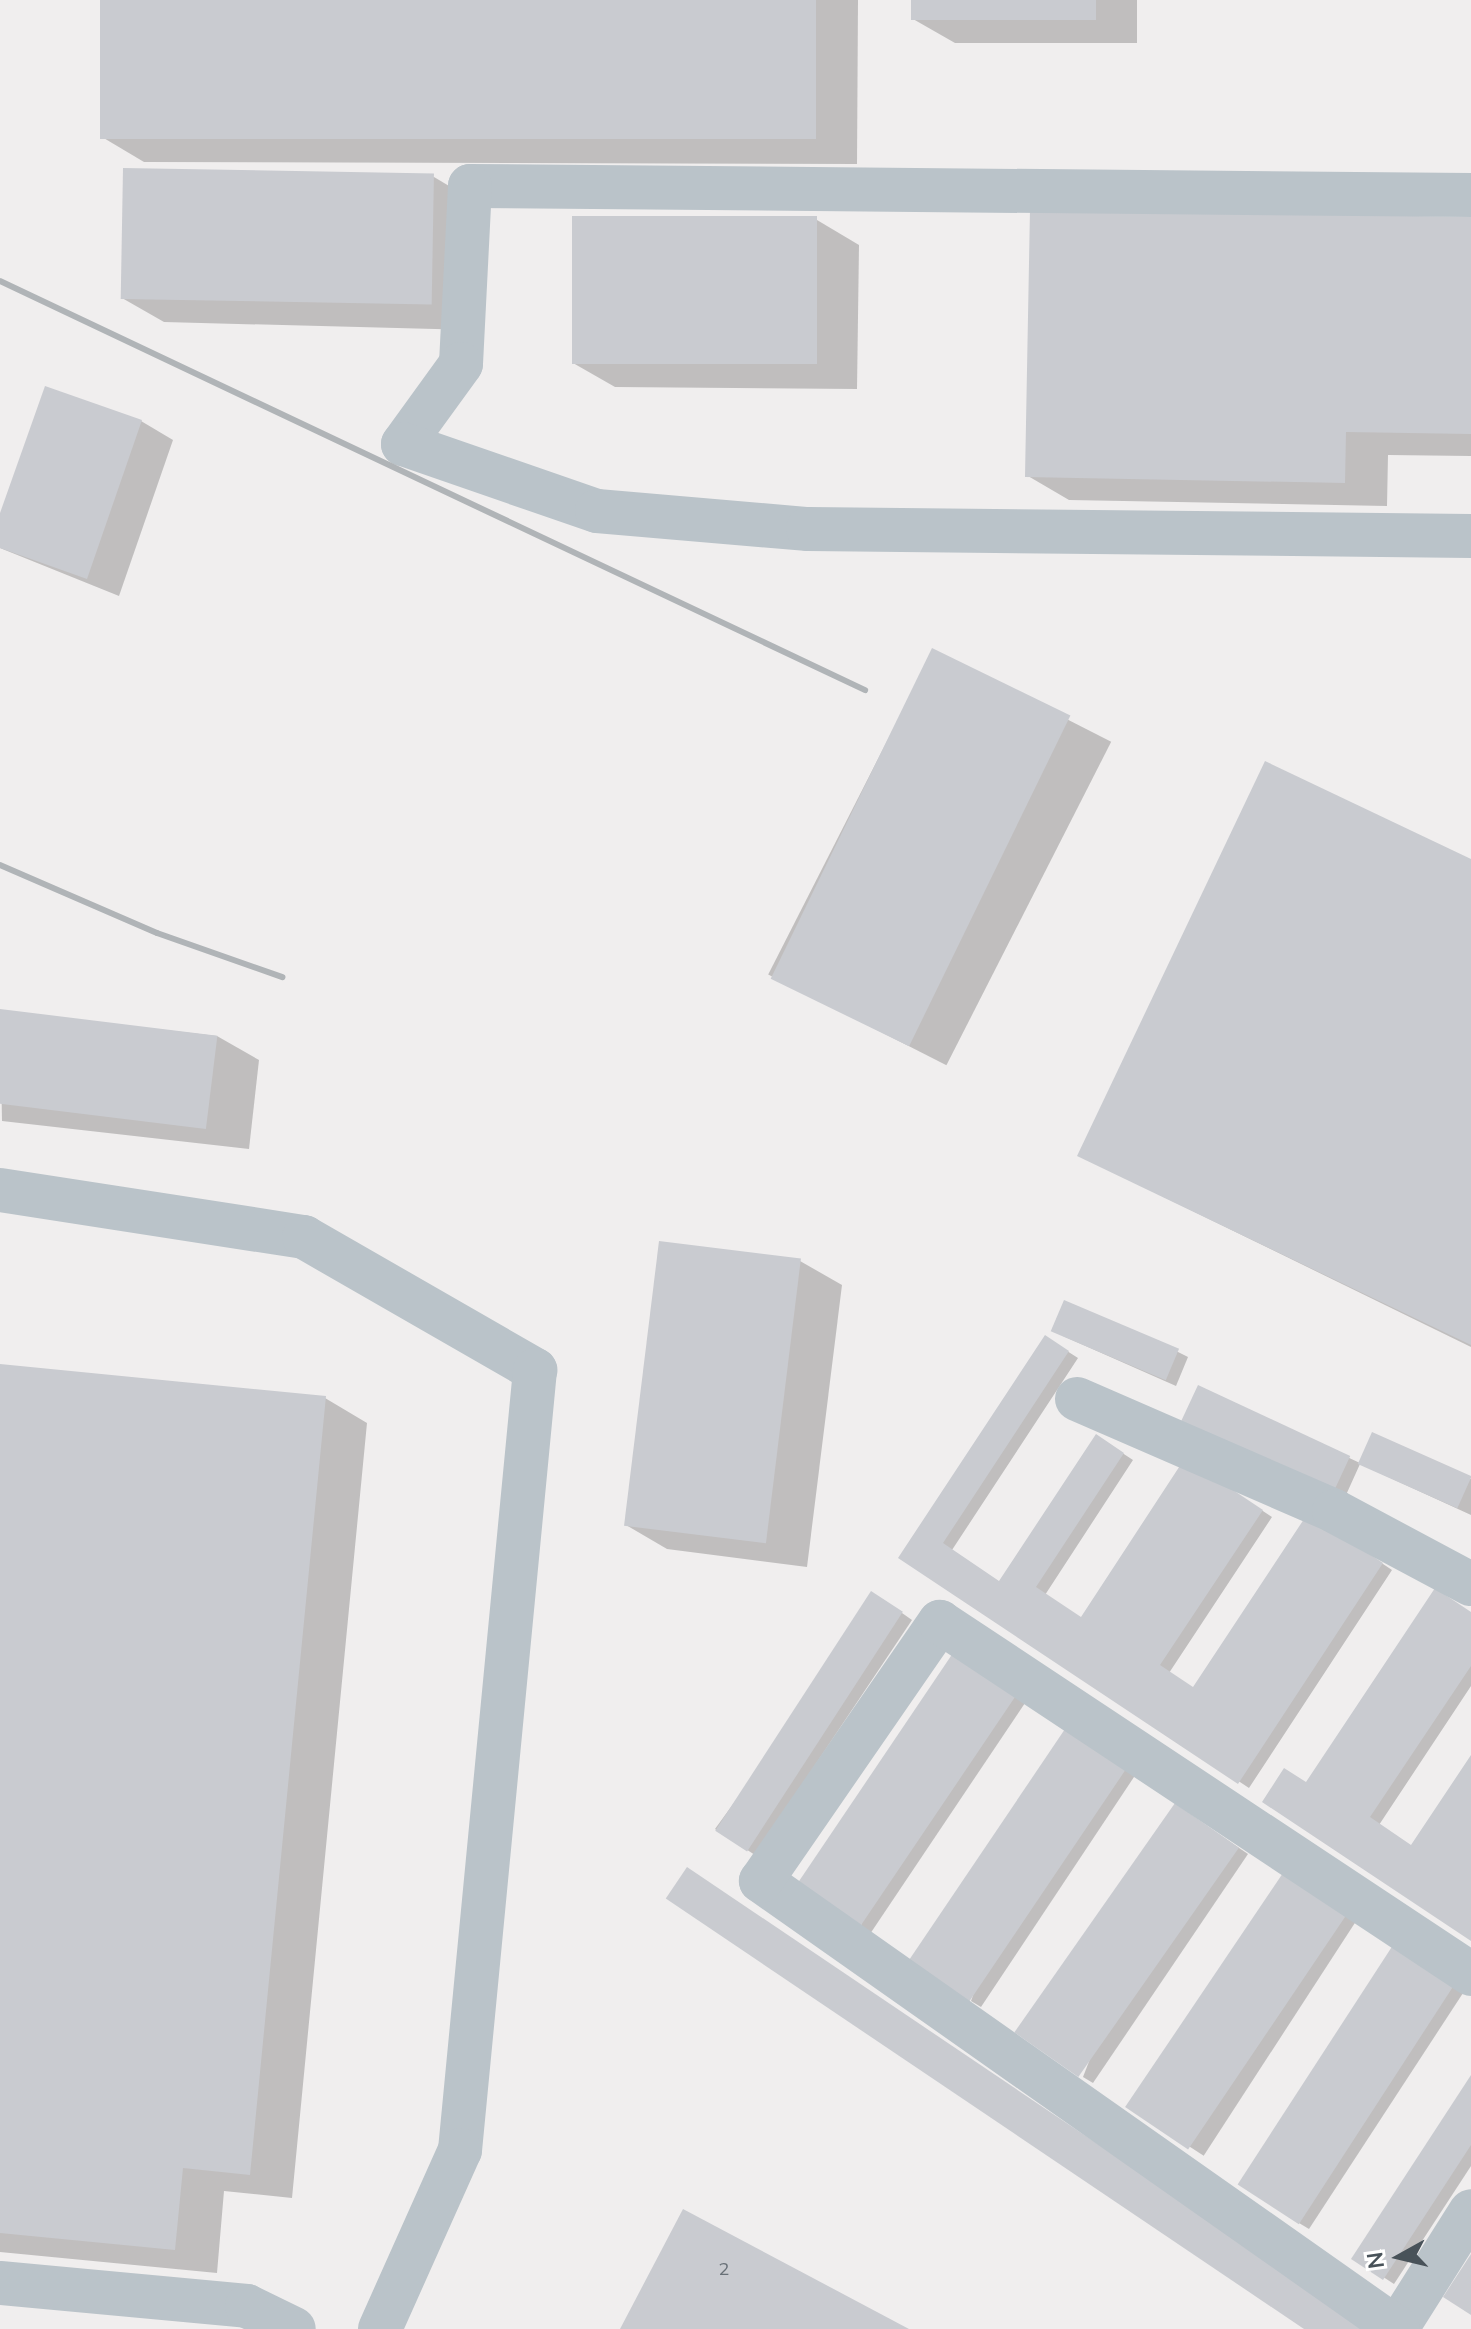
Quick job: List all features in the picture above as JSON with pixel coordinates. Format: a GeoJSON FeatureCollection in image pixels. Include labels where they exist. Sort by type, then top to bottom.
{"type":"FeatureCollection","features":[{"type":"Feature","properties":{"kind":"street"},"geometry":{"type":"LineString","coordinates":[[1471,195],[470,186],[461,364],[403,444],[597,511],[793,528],[1471,536]]}},
{"type":"Feature","properties":{"kind":"street"},"geometry":{"type":"LineString","coordinates":[[0,1190],[304,1237],[535,1370],[460,2150],[380,2329]]}},
{"type":"Feature","properties":{"kind":"street"},"geometry":{"type":"LineString","coordinates":[[1077,1399],[1334,1511],[1471,1584]]}},
{"type":"Feature","properties":{"kind":"street"},"geometry":{"type":"LineString","coordinates":[[1471,1974],[940,1622],[761,1881],[1398,2328],[1471,2211]]}},
{"type":"Feature","properties":{"kind":"street"},"geometry":{"type":"LineString","coordinates":[[0,2283],[247,2306],[294,2329]]}},
{"type":"Feature","properties":{"kind":"building"},"geometry":{"type":"Polygon","coordinates":[[[100,0],[816,0],[816,139],[100,139],[100,0]]]}},
{"type":"Feature","properties":{"kind":"building"},"geometry":{"type":"Polygon","coordinates":[[[911,0],[1096,0],[1096,20],[911,20],[911,0]]]}},
{"type":"Feature","properties":{"kind":"building"},"geometry":{"type":"Polygon","coordinates":[[[123,168],[434,173],[432,304],[121,299],[123,168]]]}},
{"type":"Feature","properties":{"kind":"building"},"geometry":{"type":"Polygon","coordinates":[[[1030,209],[1471,217],[1471,434],[1346,432],[1345,483],[1025,477],[1030,209]]]}},
{"type":"Feature","properties":{"kind":"building"},"geometry":{"type":"Polygon","coordinates":[[[572,216],[817,216],[817,364],[572,364],[572,216]]]}},
{"type":"Feature","properties":{"kind":"building"},"geometry":{"type":"Polygon","coordinates":[[[45,386],[142,420],[87,579],[0,548],[0,513],[45,386]]]}},
{"type":"Feature","properties":{"kind":"building"},"geometry":{"type":"Polygon","coordinates":[[[932,648],[1070,716],[909,1046],[771,979],[932,648]]]}},
{"type":"Feature","properties":{"kind":"building"},"geometry":{"type":"Polygon","coordinates":[[[1265,761],[1471,859],[1471,1345],[1077,1156],[1265,761]]]}},
{"type":"Feature","properties":{"kind":"building"},"geometry":{"type":"Polygon","coordinates":[[[0,1009],[217,1036],[206,1129],[0,1104],[0,1009]]]}},
{"type":"Feature","properties":{"kind":"building"},"geometry":{"type":"Polygon","coordinates":[[[659,1241],[801,1258],[766,1543],[624,1526],[659,1241]]]}},
{"type":"Feature","properties":{"kind":"building"},"geometry":{"type":"Polygon","coordinates":[[[1064,1300],[1179,1349],[1166,1380],[1051,1331],[1064,1300]]]}},
{"type":"Feature","properties":{"kind":"building"},"geometry":{"type":"Polygon","coordinates":[[[1045,1335],[1069,1351],[943,1543],[999,1581],[1096,1434],[1124,1453],[1036,1587],[1081,1617],[1185,1458],[1263,1510],[1160,1665],[1193,1687],[1308,1513],[1383,1563],[1238,1784],[898,1558],[1045,1335]]]}},
{"type":"Feature","properties":{"kind":"building"},"geometry":{"type":"Polygon","coordinates":[[[0,1364],[326,1396],[250,2175],[183,2168],[175,2250],[0,2233],[0,1364]]]}},
{"type":"Feature","properties":{"kind":"building"},"geometry":{"type":"Polygon","coordinates":[[[1198,1385],[1350,1456],[1333,1492],[1181,1421],[1198,1385]]]}},
{"type":"Feature","properties":{"kind":"building"},"geometry":{"type":"Polygon","coordinates":[[[1372,1432],[1471,1476],[1457,1508],[1358,1464],[1372,1432]]]}},
{"type":"Feature","properties":{"kind":"building"},"geometry":{"type":"Polygon","coordinates":[[[1435,1588],[1471,1612],[1471,1666],[1370,1817],[1411,1845],[1471,1755],[1471,1941],[1262,1802],[1284,1768],[1306,1782],[1435,1588]]]}},
{"type":"Feature","properties":{"kind":"building"},"geometry":{"type":"Polygon","coordinates":[[[871,1591],[903,1612],[747,1852],[715,1831],[871,1591]]]}},
{"type":"Feature","properties":{"kind":"building"},"geometry":{"type":"Polygon","coordinates":[[[955,1650],[1018,1692],[858,1930],[795,1887],[955,1650]]]}},
{"type":"Feature","properties":{"kind":"building"},"geometry":{"type":"Polygon","coordinates":[[[1067,1726],[1128,1767],[969,2001],[909,1961],[1067,1726]]]}},
{"type":"Feature","properties":{"kind":"building"},"geometry":{"type":"Polygon","coordinates":[[[1175,1803],[1239,1848],[1078,2077],[1014,2032],[1175,1803]]]}},
{"type":"Feature","properties":{"kind":"building"},"geometry":{"type":"Polygon","coordinates":[[[687,1867],[1369,2327],[1304,2329],[666,1899],[687,1867]]]}},
{"type":"Feature","properties":{"kind":"building"},"geometry":{"type":"Polygon","coordinates":[[[1285,1870],[1348,1912],[1188,2150],[1125,2107],[1285,1870]]]}},
{"type":"Feature","properties":{"kind":"building"},"geometry":{"type":"Polygon","coordinates":[[[1395,1942],[1456,1982],[1299,2224],[1238,2184],[1395,1942]]]}},
{"type":"Feature","properties":{"kind":"building"},"geometry":{"type":"Polygon","coordinates":[[[1471,2075],[1471,2145],[1383,2280],[1351,2259],[1471,2075]]]}},
{"type":"Feature","properties":{"kind":"building"},"geometry":{"type":"Polygon","coordinates":[[[683,2209],[909,2329],[620,2329],[683,2209]]]}},
{"type":"Feature","properties":{"kind":"building"},"geometry":{"type":"Polygon","coordinates":[[[1471,2254],[1471,2315],[1443,2297],[1471,2254]]]}},
{"type":"Feature","properties":{"kind":"railway"},"geometry":{"type":"LineString","coordinates":[[0,281],[865,690]]}},
{"type":"Feature","properties":{"kind":"railway"},"geometry":{"type":"LineString","coordinates":[[0,865],[157,933],[282,977]]}}]}
